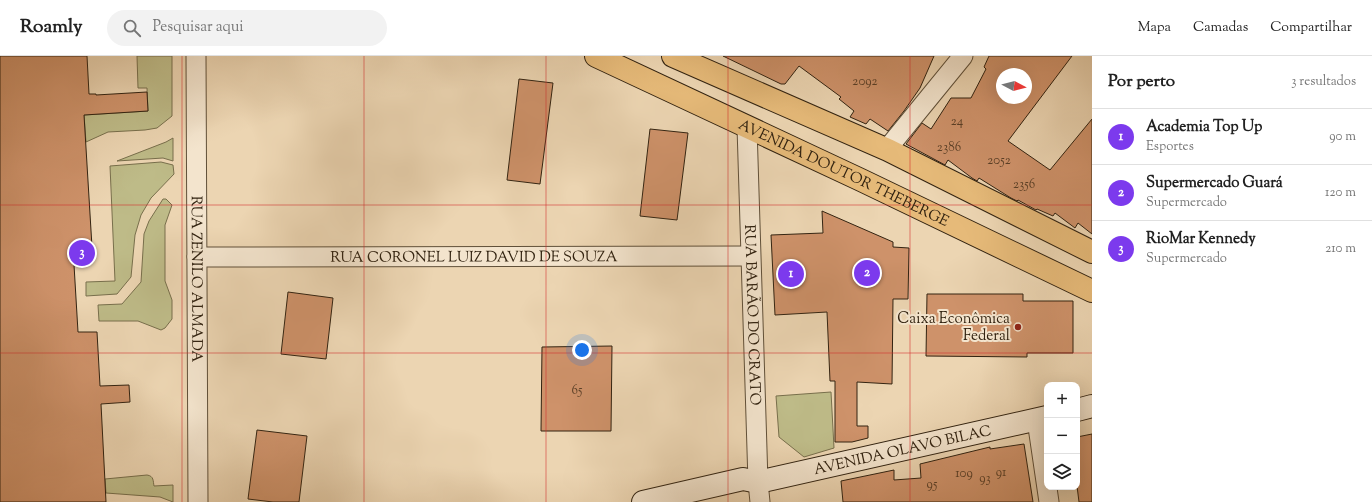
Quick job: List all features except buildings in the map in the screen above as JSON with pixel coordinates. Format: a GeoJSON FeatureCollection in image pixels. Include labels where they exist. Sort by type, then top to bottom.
{"type":"FeatureCollection","features":[{"type":"Feature","properties":{"kind":"main road","name":"AVENIDA DOUTOR THEBERGE"},"geometry":{"type":"LineString","coordinates":[[596,56],[622,62],[747,127],[1092,291]]}},
{"type":"Feature","properties":{"kind":"main road"},"geometry":{"type":"LineString","coordinates":[[673,56],[888,150],[1092,252]]}},
{"type":"Feature","properties":{"kind":"street","name":"RUA ZENILO ALMADA"},"geometry":{"type":"LineString","coordinates":[[196,56],[198,502]]}},
{"type":"Feature","properties":{"kind":"street"},"geometry":{"type":"LineString","coordinates":[[888,150],[892,143],[963,56]]}},
{"type":"Feature","properties":{"kind":"street","name":"RUA BARÃO DO CRATO"},"geometry":{"type":"LineString","coordinates":[[747,127],[750,256],[759,492]]}},
{"type":"Feature","properties":{"kind":"street","name":"RUA CORONEL LUIZ DAVID DE SOUZA"},"geometry":{"type":"LineString","coordinates":[[197,257],[750,256]]}},
{"type":"Feature","properties":{"kind":"street"},"geometry":{"type":"LineString","coordinates":[[1080,409],[1092,406]]}},
{"type":"Feature","properties":{"kind":"street"},"geometry":{"type":"LineString","coordinates":[[1042,418],[1049,502]]}},
{"type":"Feature","properties":{"kind":"street","name":"AVENIDA OLAVO BILAC"},"geometry":{"type":"LineString","coordinates":[[710,502],[759,492],[1042,418]]}},
{"type":"Feature","properties":{"kind":"street","name":"AVENIDA OLAVO BILAC"},"geometry":{"type":"LineString","coordinates":[[643,502],[743,479],[759,492]]}},
{"type":"Feature","properties":{"kind":"shaded area"},"geometry":{"type":"Polygon","coordinates":[[[137,56],[172,56],[172,116],[157,128],[108,132],[86,142],[84,115],[148,111],[147,88],[138,88],[137,56]]]}},
{"type":"Feature","properties":{"kind":"shaded area"},"geometry":{"type":"Polygon","coordinates":[[[173,138],[173,161],[163,158],[117,161],[166,142],[173,138]]]}},
{"type":"Feature","properties":{"kind":"shaded area"},"geometry":{"type":"Polygon","coordinates":[[[161,162],[173,165],[174,174],[151,198],[141,215],[135,235],[131,277],[117,294],[86,296],[86,282],[115,281],[110,166],[161,162]]]}},
{"type":"Feature","properties":{"kind":"shaded area"},"geometry":{"type":"Polygon","coordinates":[[[163,199],[166,199],[172,205],[165,225],[165,281],[172,300],[172,319],[165,328],[161,330],[138,321],[99,321],[98,305],[122,304],[141,282],[144,234],[149,221],[163,199]]]}},
{"type":"Feature","properties":{"kind":"shaded area"},"geometry":{"type":"Polygon","coordinates":[[[831,392],[834,448],[804,457],[779,437],[776,396],[831,392]]]}},
{"type":"Feature","properties":{"kind":"shaded area"},"geometry":{"type":"Polygon","coordinates":[[[147,475],[152,478],[154,486],[173,485],[173,502],[160,497],[106,493],[105,479],[147,475]]]}},
{"type":"Feature","properties":{"kind":"place","name":"RioMar Kennedy"},"geometry":{"type":"Point","coordinates":[82,253]}},
{"type":"Feature","properties":{"kind":"place","name":"Supermercado Guará"},"geometry":{"type":"Point","coordinates":[867,273]}},
{"type":"Feature","properties":{"kind":"place","name":"Academia Top Up"},"geometry":{"type":"Point","coordinates":[791,274]}},
{"type":"Feature","properties":{"kind":"place","name":"Caixa Econômica Federal"},"geometry":{"type":"Point","coordinates":[1018,327]}}]}
